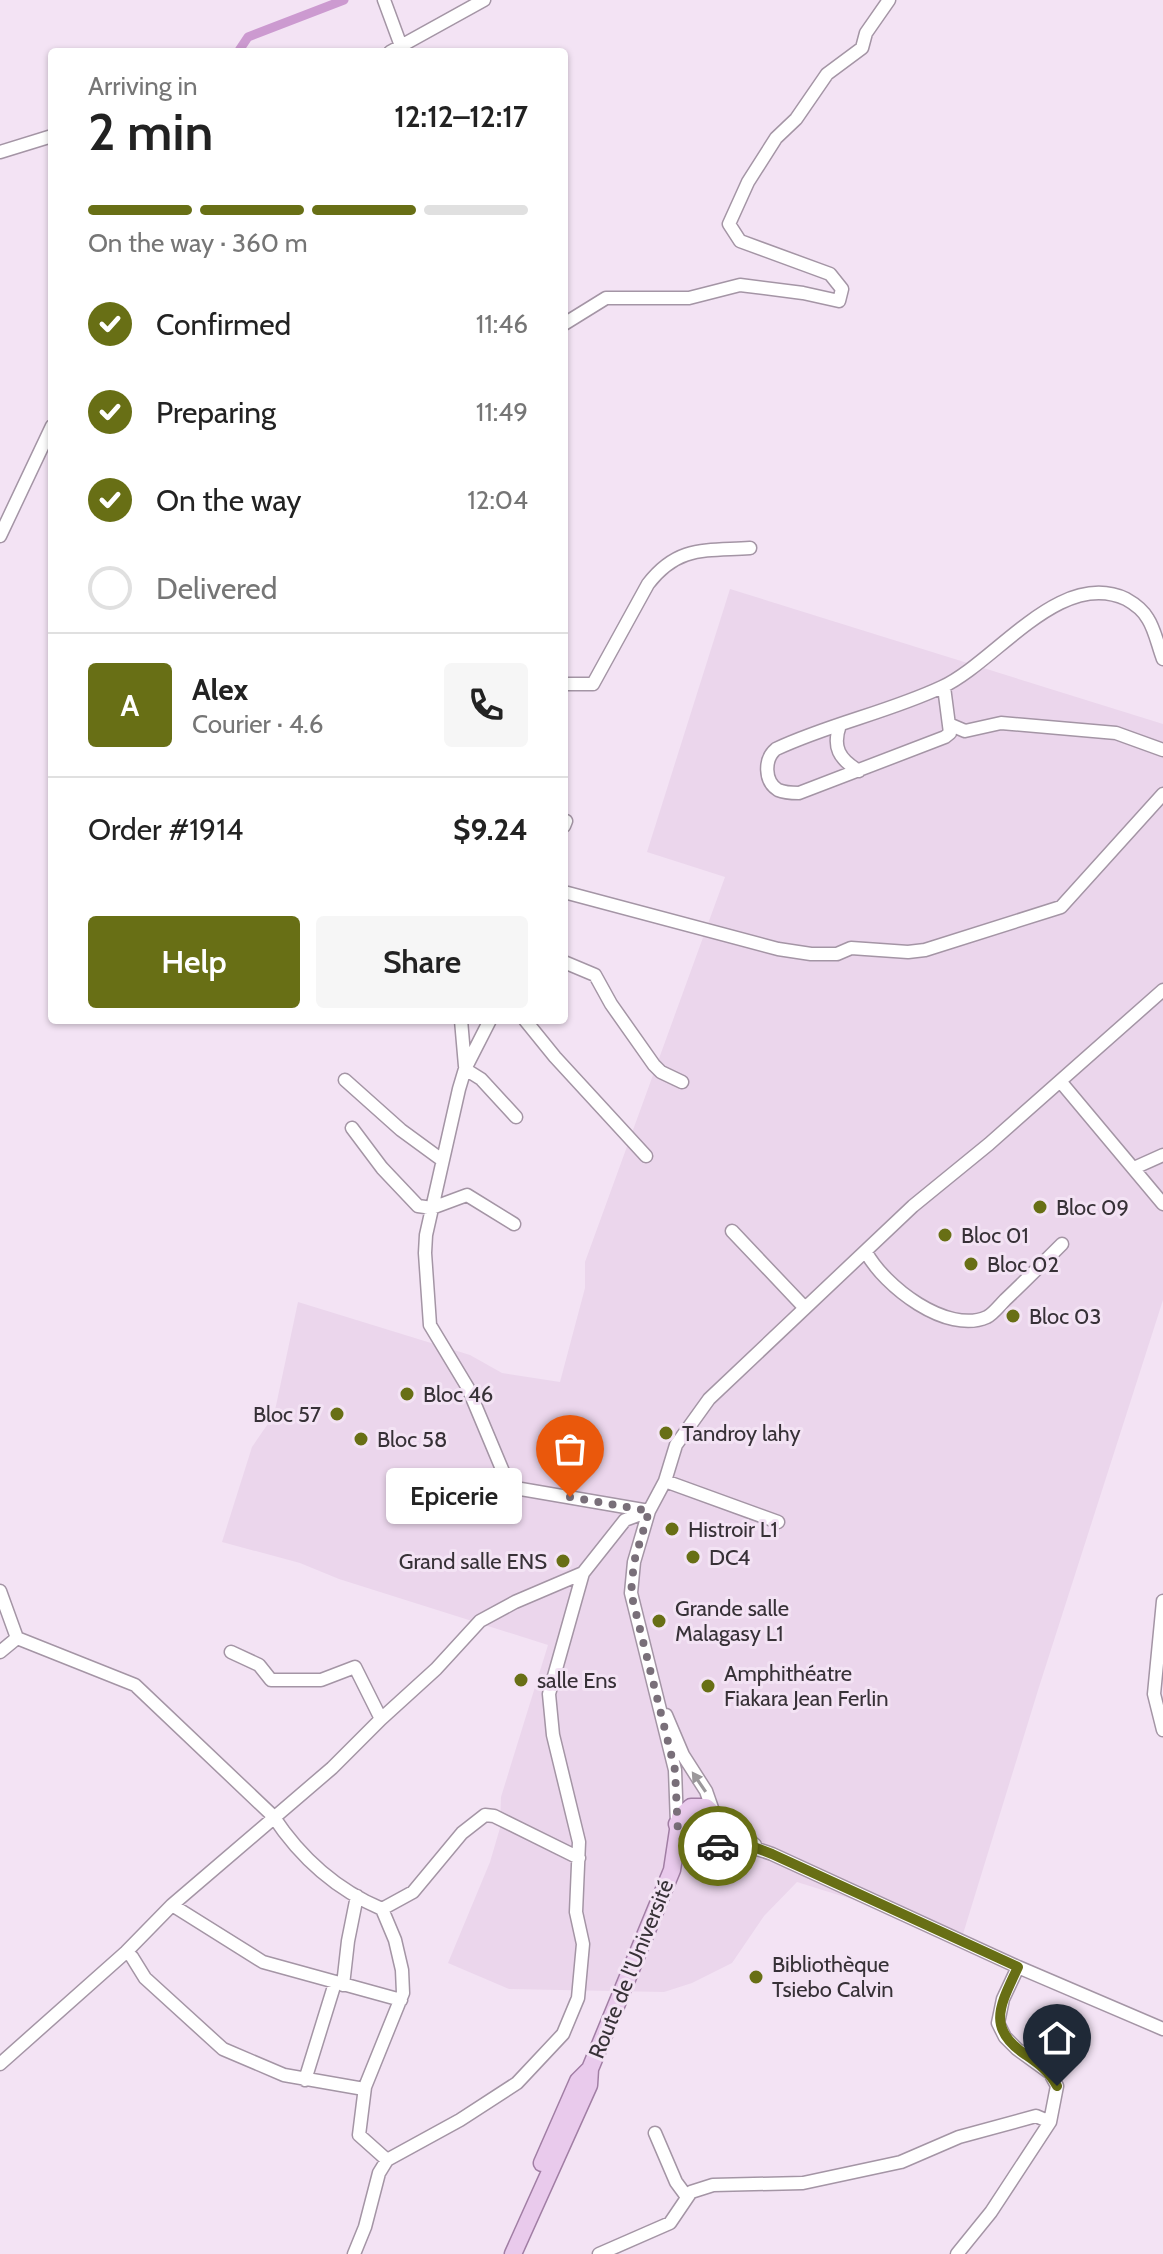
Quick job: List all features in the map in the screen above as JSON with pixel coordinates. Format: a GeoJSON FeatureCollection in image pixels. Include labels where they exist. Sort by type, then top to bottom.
{"type":"FeatureCollection","features":[{"type":"Feature","properties":{"kind":"main road"},"geometry":{"type":"LineString","coordinates":[[672,1870],[712,1844],[719,1832],[713,1811],[706,1807],[691,1807],[684,1811],[677,1824],[678,1833],[688,1846],[705,1848]]}},
{"type":"Feature","properties":{"kind":"main road","name":"Route de l'Université"},"geometry":{"type":"LineString","coordinates":[[513,2254],[589,2085],[590,2069],[672,1870],[677,1824]]}},
{"type":"Feature","properties":{"kind":"main road","name":"Route de l'Université"},"geometry":{"type":"LineString","coordinates":[[502,2254],[578,2081],[590,2069]]}},
{"type":"Feature","properties":{"kind":"street"},"geometry":{"type":"LineString","coordinates":[[384,0],[396,48]]}},
{"type":"Feature","properties":{"kind":"street"},"geometry":{"type":"LineString","coordinates":[[398,48],[484,0]]}},
{"type":"Feature","properties":{"kind":"street"},"geometry":{"type":"LineString","coordinates":[[568,322],[606,298],[689,298],[740,285],[839,301],[842,289],[830,274],[740,241],[729,224],[748,182],[776,138],[796,119],[827,74],[862,48],[866,33],[889,0]]}},
{"type":"Feature","properties":{"kind":"street"},"geometry":{"type":"LineString","coordinates":[[1,150],[48,137]]}},
{"type":"Feature","properties":{"kind":"street"},"geometry":{"type":"LineString","coordinates":[[0,536],[48,434]]}},
{"type":"Feature","properties":{"kind":"street"},"geometry":{"type":"LineString","coordinates":[[568,684],[593,684],[658,570],[685,553],[696,550],[750,548]]}},
{"type":"Feature","properties":{"kind":"street"},"geometry":{"type":"LineString","coordinates":[[944,687],[951,725],[950,733],[939,741],[799,793],[783,792],[773,786],[766,765],[768,755],[788,743],[944,687],[1073,596],[1088,593],[1116,595],[1136,604],[1149,619],[1163,659]]}},
{"type":"Feature","properties":{"kind":"street"},"geometry":{"type":"LineString","coordinates":[[951,725],[965,731],[1001,723],[1116,733],[1163,750]]}},
{"type":"Feature","properties":{"kind":"street"},"geometry":{"type":"LineString","coordinates":[[840,725],[835,737],[837,750],[844,762],[859,771]]}},
{"type":"Feature","properties":{"kind":"street"},"geometry":{"type":"LineString","coordinates":[[568,893],[778,949],[811,954],[837,954],[851,948],[908,952],[925,950],[1061,907],[1163,794]]}},
{"type":"Feature","properties":{"kind":"street"},"geometry":{"type":"LineString","coordinates":[[568,964],[595,975],[611,1004],[654,1065],[682,1082]]}},
{"type":"Feature","properties":{"kind":"street"},"geometry":{"type":"LineString","coordinates":[[677,1824],[675,1770],[631,1593],[634,1562],[649,1511],[665,1481],[676,1445],[709,1399],[913,1206],[1163,990]]}},
{"type":"Feature","properties":{"kind":"street"},"geometry":{"type":"LineString","coordinates":[[461,1024],[465,1069]]}},
{"type":"Feature","properties":{"kind":"street"},"geometry":{"type":"LineString","coordinates":[[488,1024],[465,1069],[442,1160],[425,1253],[430,1325],[456,1366],[488,1431],[507,1481],[515,1488]]}},
{"type":"Feature","properties":{"kind":"street"},"geometry":{"type":"LineString","coordinates":[[528,1024],[646,1156]]}},
{"type":"Feature","properties":{"kind":"street"},"geometry":{"type":"LineString","coordinates":[[465,1069],[481,1079],[516,1117]]}},
{"type":"Feature","properties":{"kind":"street"},"geometry":{"type":"LineString","coordinates":[[345,1080],[401,1130],[442,1160]]}},
{"type":"Feature","properties":{"kind":"street"},"geometry":{"type":"LineString","coordinates":[[1060,1081],[1163,1204]]}},
{"type":"Feature","properties":{"kind":"street"},"geometry":{"type":"LineString","coordinates":[[352,1128],[382,1168],[418,1206],[432,1208],[467,1195],[514,1224]]}},
{"type":"Feature","properties":{"kind":"street"},"geometry":{"type":"LineString","coordinates":[[1134,1168],[1163,1155]]}},
{"type":"Feature","properties":{"kind":"street"},"geometry":{"type":"LineString","coordinates":[[732,1231],[805,1308]]}},
{"type":"Feature","properties":{"kind":"street"},"geometry":{"type":"LineString","coordinates":[[866,1252],[876,1271],[894,1286],[931,1312],[964,1322],[988,1317],[1062,1244]]}},
{"type":"Feature","properties":{"kind":"street"},"geometry":{"type":"LineString","coordinates":[[665,1481],[778,1522]]}},
{"type":"Feature","properties":{"kind":"street"},"geometry":{"type":"LineString","coordinates":[[396,1491],[412,1496],[445,1495],[455,1485],[464,1483],[515,1488],[649,1511]]}},
{"type":"Feature","properties":{"kind":"street"},"geometry":{"type":"LineString","coordinates":[[354,2254],[365,2227],[379,2173],[387,2160],[460,2120],[517,2083],[563,2034],[578,1998],[583,1944],[576,1912],[579,1842],[553,1735],[549,1694],[583,1573],[625,1520],[649,1511]]}},
{"type":"Feature","properties":{"kind":"street"},"geometry":{"type":"LineString","coordinates":[[0,2064],[126,1952],[172,1905],[332,1768],[436,1669],[480,1621],[515,1602],[583,1573]]}},
{"type":"Feature","properties":{"kind":"street"},"geometry":{"type":"LineString","coordinates":[[0,1591],[17,1638],[135,1685],[273,1816],[285,1837],[307,1861],[357,1896],[382,1909],[395,1940],[402,1970],[401,2000],[364,2089],[359,2135],[387,2160]]}},
{"type":"Feature","properties":{"kind":"street"},"geometry":{"type":"LineString","coordinates":[[1163,1601],[1154,1694],[1163,1730]]}},
{"type":"Feature","properties":{"kind":"street"},"geometry":{"type":"LineString","coordinates":[[0,1652],[17,1638]]}},
{"type":"Feature","properties":{"kind":"street"},"geometry":{"type":"LineString","coordinates":[[231,1652],[259,1665],[271,1680],[321,1680],[355,1667],[381,1719]]}},
{"type":"Feature","properties":{"kind":"street"},"geometry":{"type":"LineString","coordinates":[[656,1696],[683,1755],[706,1791],[713,1811],[751,1842],[1018,1967],[1163,2029]]}},
{"type":"Feature","properties":{"kind":"street"},"geometry":{"type":"LineString","coordinates":[[382,1909],[413,1892],[462,1833],[485,1815],[494,1816],[579,1858]]}},
{"type":"Feature","properties":{"kind":"street"},"geometry":{"type":"LineString","coordinates":[[705,1848],[739,1845],[772,1854]]}},
{"type":"Feature","properties":{"kind":"street"},"geometry":{"type":"LineString","coordinates":[[305,2080],[339,1984],[357,1896]]}},
{"type":"Feature","properties":{"kind":"street"},"geometry":{"type":"LineString","coordinates":[[172,1905],[263,1962],[401,2000]]}},
{"type":"Feature","properties":{"kind":"street"},"geometry":{"type":"LineString","coordinates":[[126,1952],[145,1978],[223,2049],[284,2075],[364,2089]]}},
{"type":"Feature","properties":{"kind":"street"},"geometry":{"type":"LineString","coordinates":[[957,2254],[991,2212],[1050,2122],[1057,2086],[1050,2073],[1005,2037],[998,2023],[1003,1999],[1018,1967]]}},
{"type":"Feature","properties":{"kind":"street"},"geometry":{"type":"LineString","coordinates":[[599,2254],[670,2223],[691,2192],[713,2185],[803,2183],[901,2162],[959,2137],[1036,2116],[1050,2122]]}},
{"type":"Feature","properties":{"kind":"street"},"geometry":{"type":"LineString","coordinates":[[655,2133],[676,2182],[687,2197]]}},
{"type":"Feature","properties":{"kind":"shaded area"},"geometry":{"type":"Polygon","coordinates":[[[730,589],[1163,724],[1163,1300],[963,1934],[797,1882],[764,1916],[732,1963],[692,1983],[664,1992],[509,1989],[448,1963],[490,1862],[500,1828],[501,1797],[548,1645],[339,1579],[300,1563],[222,1542],[252,1447],[274,1415],[298,1302],[470,1355],[502,1373],[560,1382],[585,1288],[585,1262],[725,877],[647,852],[730,589]]]}},
{"type":"Feature","properties":{"kind":"waterway"},"geometry":{"type":"LineString","coordinates":[[241,48],[248,37],[344,0]]}},
{"type":"Feature","properties":{"kind":"way so far"},"geometry":{"type":"LineString","coordinates":[[570,1497],[649,1511],[634,1562],[631,1593],[675,1770],[678,1833],[688,1846],[718,1846]]}},
{"type":"Feature","properties":{"kind":"place","name":"Bloc 09"},"geometry":{"type":"Point","coordinates":[1040,1207]}},
{"type":"Feature","properties":{"kind":"place","name":"Bloc 01"},"geometry":{"type":"Point","coordinates":[945,1235]}},
{"type":"Feature","properties":{"kind":"place","name":"Bloc 02"},"geometry":{"type":"Point","coordinates":[971,1264]}},
{"type":"Feature","properties":{"kind":"place","name":"Bloc 03"},"geometry":{"type":"Point","coordinates":[1013,1316]}},
{"type":"Feature","properties":{"kind":"place","name":"Bloc 46"},"geometry":{"type":"Point","coordinates":[407,1394]}},
{"type":"Feature","properties":{"kind":"place","name":"Bloc 57"},"geometry":{"type":"Point","coordinates":[337,1414]}},
{"type":"Feature","properties":{"kind":"place","name":"Tandroy lahy"},"geometry":{"type":"Point","coordinates":[666,1433]}},
{"type":"Feature","properties":{"kind":"place","name":"Bloc 58"},"geometry":{"type":"Point","coordinates":[361,1439]}},
{"type":"Feature","properties":{"kind":"place","name":"Epicerie"},"geometry":{"type":"Point","coordinates":[570,1497]}},
{"type":"Feature","properties":{"kind":"place","name":"Histroir L1"},"geometry":{"type":"Point","coordinates":[672,1529]}},
{"type":"Feature","properties":{"kind":"place","name":"DC4"},"geometry":{"type":"Point","coordinates":[693,1557]}},
{"type":"Feature","properties":{"kind":"place","name":"Grand salle ENS"},"geometry":{"type":"Point","coordinates":[563,1561]}},
{"type":"Feature","properties":{"kind":"place","name":"Grande salle Malagasy L1"},"geometry":{"type":"Point","coordinates":[659,1621]}},
{"type":"Feature","properties":{"kind":"place","name":"salle Ens"},"geometry":{"type":"Point","coordinates":[521,1680]}},
{"type":"Feature","properties":{"kind":"place","name":"Amphithéatre Fiakara Jean Ferlin"},"geometry":{"type":"Point","coordinates":[708,1686]}},
{"type":"Feature","properties":{"kind":"place","name":"Bibliothèque Tsiebo Calvin"},"geometry":{"type":"Point","coordinates":[756,1977]}},
{"type":"Feature","properties":{"kind":"route"},"geometry":{"type":"LineString","coordinates":[[718,1846],[751,1846],[772,1854],[1018,1967],[1003,1999],[998,2023],[1005,2037],[1050,2073],[1057,2086]]}}]}
